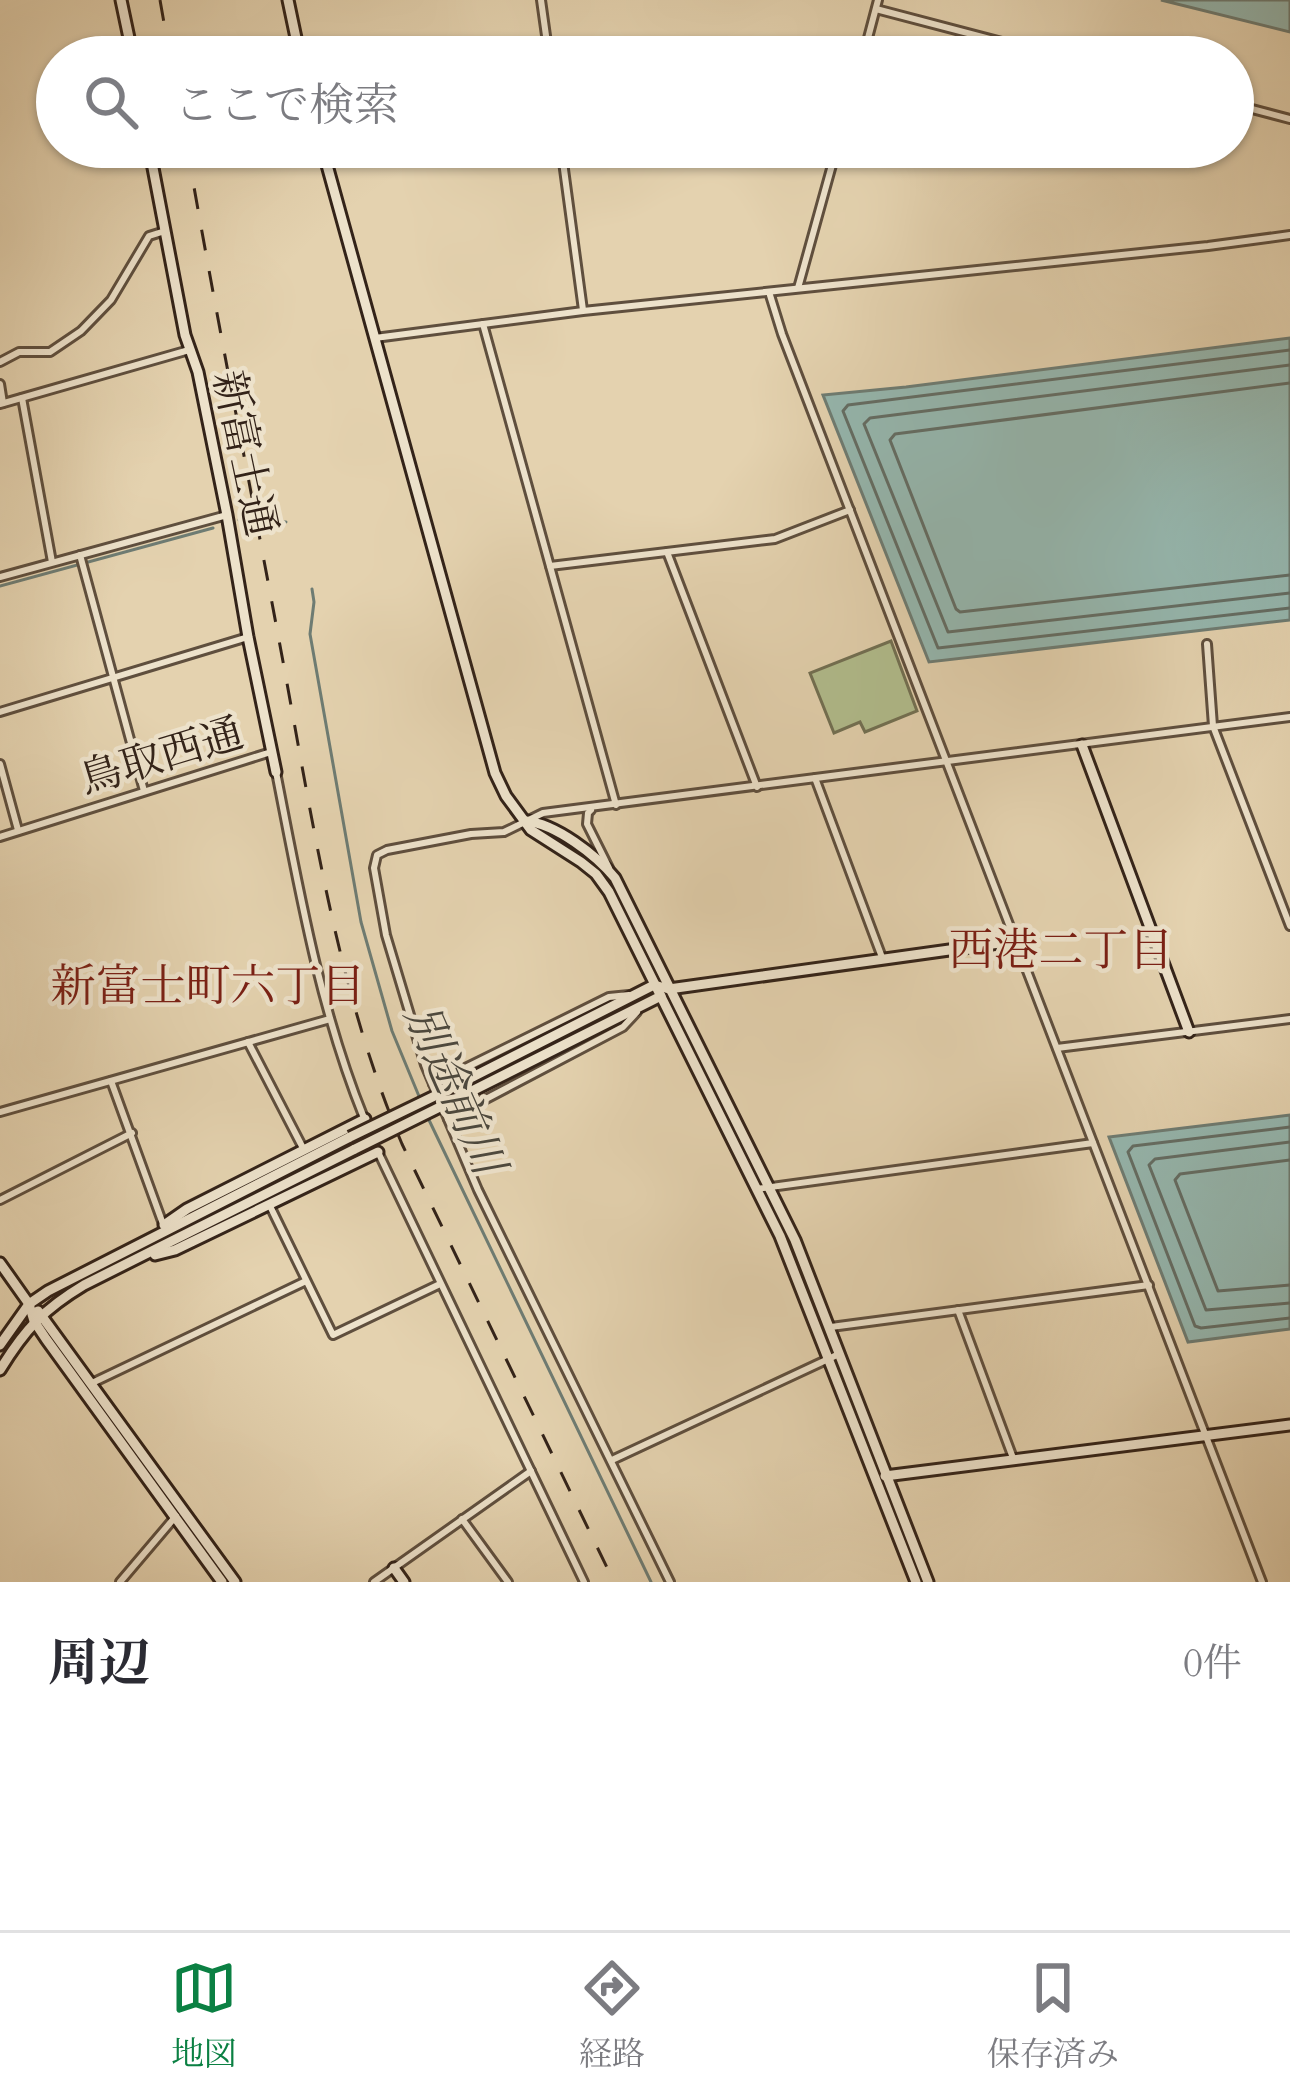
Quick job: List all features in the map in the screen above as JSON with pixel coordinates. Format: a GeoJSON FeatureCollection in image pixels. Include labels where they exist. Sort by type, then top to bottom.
{"type":"FeatureCollection","features":[{"type":"Feature","properties":{"kind":"street"},"geometry":{"type":"LineString","coordinates":[[121,0],[129,36]]}},
{"type":"Feature","properties":{"kind":"street"},"geometry":{"type":"LineString","coordinates":[[289,0],[296,36]]}},
{"type":"Feature","properties":{"kind":"street"},"geometry":{"type":"LineString","coordinates":[[541,0],[546,36]]}},
{"type":"Feature","properties":{"kind":"street"},"geometry":{"type":"LineString","coordinates":[[868,36],[877,4],[987,36]]}},
{"type":"Feature","properties":{"kind":"street"},"geometry":{"type":"LineString","coordinates":[[1254,109],[1290,118]]}},
{"type":"Feature","properties":{"kind":"street","name":"新富士通"},"geometry":{"type":"LineString","coordinates":[[153,168],[276,772]]}},
{"type":"Feature","properties":{"kind":"street"},"geometry":{"type":"LineString","coordinates":[[328,168],[495,773],[531,830],[581,862],[609,892],[654,986],[664,993],[795,1240],[829,1327],[833,1356]]}},
{"type":"Feature","properties":{"kind":"street"},"geometry":{"type":"LineString","coordinates":[[564,168],[583,311]]}},
{"type":"Feature","properties":{"kind":"street"},"geometry":{"type":"LineString","coordinates":[[798,289],[831,168]]}},
{"type":"Feature","properties":{"kind":"street"},"geometry":{"type":"LineString","coordinates":[[0,362],[19,352],[50,352],[81,331],[111,300],[148,236],[165,231]]}},
{"type":"Feature","properties":{"kind":"street"},"geometry":{"type":"LineString","coordinates":[[375,338],[1290,235]]}},
{"type":"Feature","properties":{"kind":"street"},"geometry":{"type":"LineString","coordinates":[[769,292],[1262,1582]]}},
{"type":"Feature","properties":{"kind":"street"},"geometry":{"type":"LineString","coordinates":[[483,324],[616,805]]}},
{"type":"Feature","properties":{"kind":"street"},"geometry":{"type":"LineString","coordinates":[[0,384],[2,403],[189,350]]}},
{"type":"Feature","properties":{"kind":"street"},"geometry":{"type":"LineString","coordinates":[[22,398],[52,562]]}},
{"type":"Feature","properties":{"kind":"street"},"geometry":{"type":"LineString","coordinates":[[550,566],[776,538],[850,510]]}},
{"type":"Feature","properties":{"kind":"street"},"geometry":{"type":"LineString","coordinates":[[0,577],[227,515]]}},
{"type":"Feature","properties":{"kind":"street"},"geometry":{"type":"LineString","coordinates":[[668,552],[757,787]]}},
{"type":"Feature","properties":{"kind":"street"},"geometry":{"type":"LineString","coordinates":[[80,555],[144,791]]}},
{"type":"Feature","properties":{"kind":"street"},"geometry":{"type":"LineString","coordinates":[[0,712],[248,637]]}},
{"type":"Feature","properties":{"kind":"street"},"geometry":{"type":"LineString","coordinates":[[1207,644],[1213,726],[1290,926]]}},
{"type":"Feature","properties":{"kind":"street"},"geometry":{"type":"LineString","coordinates":[[670,1582],[478,1190],[433,1084],[386,935],[374,868],[377,855],[471,833],[504,832],[543,813],[1290,717]]}},
{"type":"Feature","properties":{"kind":"street"},"geometry":{"type":"LineString","coordinates":[[1082,745],[1189,1032]]}},
{"type":"Feature","properties":{"kind":"street","name":"鳥取西通"},"geometry":{"type":"LineString","coordinates":[[0,837],[271,752]]}},
{"type":"Feature","properties":{"kind":"street"},"geometry":{"type":"LineString","coordinates":[[0,764],[18,831]]}},
{"type":"Feature","properties":{"kind":"street"},"geometry":{"type":"LineString","coordinates":[[276,772],[318,975],[346,1072],[378,1152],[584,1582]]}},
{"type":"Feature","properties":{"kind":"street"},"geometry":{"type":"LineString","coordinates":[[815,778],[883,960]]}},
{"type":"Feature","properties":{"kind":"street"},"geometry":{"type":"LineString","coordinates":[[594,807],[587,824],[780,1237],[928,1582]]}},
{"type":"Feature","properties":{"kind":"street"},"geometry":{"type":"LineString","coordinates":[[526,821],[538,822],[581,846],[610,872]]}},
{"type":"Feature","properties":{"kind":"street"},"geometry":{"type":"LineString","coordinates":[[0,1345],[29,1304],[78,1274],[350,1137],[641,999],[1014,941]]}},
{"type":"Feature","properties":{"kind":"street"},"geometry":{"type":"LineString","coordinates":[[448,1119],[623,1027],[654,986]]}},
{"type":"Feature","properties":{"kind":"street"},"geometry":{"type":"LineString","coordinates":[[433,1084],[609,997],[641,999]]}},
{"type":"Feature","properties":{"kind":"street"},"geometry":{"type":"LineString","coordinates":[[0,1370],[38,1317],[84,1285],[452,1101],[641,999]]}},
{"type":"Feature","properties":{"kind":"street"},"geometry":{"type":"LineString","coordinates":[[0,1112],[330,1019]]}},
{"type":"Feature","properties":{"kind":"street"},"geometry":{"type":"LineString","coordinates":[[1058,1048],[1290,1019]]}},
{"type":"Feature","properties":{"kind":"street"},"geometry":{"type":"LineString","coordinates":[[248,1042],[304,1150]]}},
{"type":"Feature","properties":{"kind":"street"},"geometry":{"type":"LineString","coordinates":[[111,1081],[170,1243]]}},
{"type":"Feature","properties":{"kind":"street"},"geometry":{"type":"LineString","coordinates":[[165,1228],[188,1209],[365,1119]]}},
{"type":"Feature","properties":{"kind":"street"},"geometry":{"type":"LineString","coordinates":[[0,1200],[132,1133]]}},
{"type":"Feature","properties":{"kind":"street"},"geometry":{"type":"LineString","coordinates":[[756,1189],[1093,1143]]}},
{"type":"Feature","properties":{"kind":"street"},"geometry":{"type":"LineString","coordinates":[[139,1258],[175,1250],[378,1152]]}},
{"type":"Feature","properties":{"kind":"street"},"geometry":{"type":"LineString","coordinates":[[268,1204],[332,1335],[440,1284]]}},
{"type":"Feature","properties":{"kind":"street"},"geometry":{"type":"LineString","coordinates":[[0,1263],[222,1582]]}},
{"type":"Feature","properties":{"kind":"street"},"geometry":{"type":"LineString","coordinates":[[86,1386],[306,1281]]}},
{"type":"Feature","properties":{"kind":"street"},"geometry":{"type":"LineString","coordinates":[[829,1327],[1149,1285]]}},
{"type":"Feature","properties":{"kind":"street"},"geometry":{"type":"LineString","coordinates":[[958,1310],[1013,1459]]}},
{"type":"Feature","properties":{"kind":"street"},"geometry":{"type":"LineString","coordinates":[[612,1460],[833,1356]]}},
{"type":"Feature","properties":{"kind":"street"},"geometry":{"type":"LineString","coordinates":[[881,1477],[1290,1425]]}},
{"type":"Feature","properties":{"kind":"street"},"geometry":{"type":"LineString","coordinates":[[374,1582],[530,1471]]}},
{"type":"Feature","properties":{"kind":"street"},"geometry":{"type":"LineString","coordinates":[[881,1477],[916,1582]]}},
{"type":"Feature","properties":{"kind":"street"},"geometry":{"type":"LineString","coordinates":[[120,1582],[178,1513]]}},
{"type":"Feature","properties":{"kind":"street"},"geometry":{"type":"LineString","coordinates":[[178,1513],[235,1582]]}},
{"type":"Feature","properties":{"kind":"street"},"geometry":{"type":"LineString","coordinates":[[462,1519],[508,1582]]}},
{"type":"Feature","properties":{"kind":"street"},"geometry":{"type":"LineString","coordinates":[[394,1568],[404,1582]]}},
{"type":"Feature","properties":{"kind":"green space"},"geometry":{"type":"Polygon","coordinates":[[[891,641],[917,711],[865,732],[860,722],[834,733],[810,673],[891,641]]]}},
{"type":"Feature","properties":{"kind":"water"},"geometry":{"type":"Polygon","coordinates":[[[1161,0],[1290,0],[1290,32],[1161,0]]]}},
{"type":"Feature","properties":{"kind":"water"},"geometry":{"type":"Polygon","coordinates":[[[1290,338],[1290,620],[929,662],[823,395],[1290,338]]]}},
{"type":"Feature","properties":{"kind":"water"},"geometry":{"type":"Polygon","coordinates":[[[1290,1115],[1290,1329],[1188,1342],[1109,1137],[1290,1115]]]}},
{"type":"Feature","properties":{"kind":"waterway","name":"別途前川"},"geometry":{"type":"LineString","coordinates":[[239,520],[286,522]]}},
{"type":"Feature","properties":{"kind":"waterway","name":"別途前川"},"geometry":{"type":"LineString","coordinates":[[0,586],[213,528]]}},
{"type":"Feature","properties":{"kind":"waterway","name":"別途前川"},"geometry":{"type":"LineString","coordinates":[[312,589],[310,634],[361,922],[392,1031],[428,1118],[651,1582]]}},
{"type":"Feature","properties":{"kind":"railway"},"geometry":{"type":"LineString","coordinates":[[160,0],[166,36]]}},
{"type":"Feature","properties":{"kind":"railway"},"geometry":{"type":"LineString","coordinates":[[191,168],[318,849],[361,1028],[402,1144],[614,1582]]}},
{"type":"Feature","properties":{"kind":"district","name":"西港二丁目"},"geometry":{"type":"Point","coordinates":[1061,949]}},
{"type":"Feature","properties":{"kind":"district","name":"新富士町六丁目"},"geometry":{"type":"Point","coordinates":[208,985]}}]}
